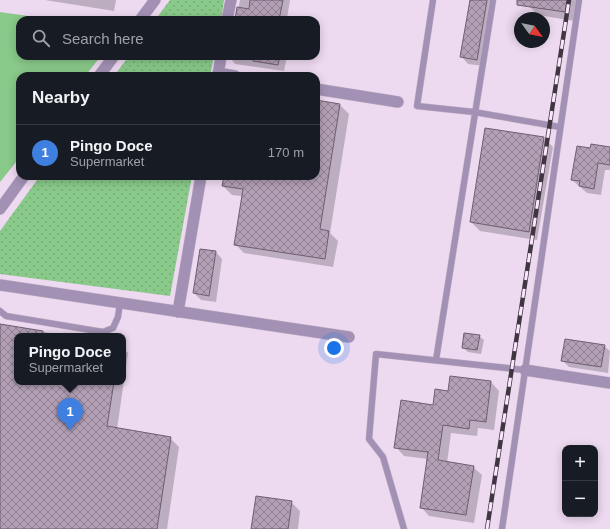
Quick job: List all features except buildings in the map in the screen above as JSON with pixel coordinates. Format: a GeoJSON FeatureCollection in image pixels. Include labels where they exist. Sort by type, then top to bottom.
{"type":"FeatureCollection","features":[{"type":"Feature","properties":{"kind":"street"},"geometry":{"type":"LineString","coordinates":[[143,16],[155,0]]}},
{"type":"Feature","properties":{"kind":"street"},"geometry":{"type":"LineString","coordinates":[[228,16],[230,0]]}},
{"type":"Feature","properties":{"kind":"street"},"geometry":{"type":"LineString","coordinates":[[102,72],[111,60]]}},
{"type":"Feature","properties":{"kind":"street"},"geometry":{"type":"LineString","coordinates":[[218,72],[220,60]]}},
{"type":"Feature","properties":{"kind":"street"},"geometry":{"type":"LineString","coordinates":[[320,90],[398,102]]}},
{"type":"Feature","properties":{"kind":"street"},"geometry":{"type":"LineString","coordinates":[[0,209],[21,180]]}},
{"type":"Feature","properties":{"kind":"street"},"geometry":{"type":"LineString","coordinates":[[178,312],[200,180]]}},
{"type":"Feature","properties":{"kind":"street"},"geometry":{"type":"LineString","coordinates":[[0,285],[349,337]]}},
{"type":"Feature","properties":{"kind":"street"},"geometry":{"type":"LineString","coordinates":[[525,370],[610,383]]}},
{"type":"Feature","properties":{"kind":"lane"},"geometry":{"type":"LineString","coordinates":[[433,0],[417,106],[474,112],[560,127]]}},
{"type":"Feature","properties":{"kind":"lane"},"geometry":{"type":"LineString","coordinates":[[436,360],[474,112],[493,0]]}},
{"type":"Feature","properties":{"kind":"lane"},"geometry":{"type":"LineString","coordinates":[[502,529],[579,0]]}},
{"type":"Feature","properties":{"kind":"lane"},"geometry":{"type":"LineString","coordinates":[[0,311],[6,316],[103,332],[113,328],[118,317],[120,303]]}},
{"type":"Feature","properties":{"kind":"lane"},"geometry":{"type":"LineString","coordinates":[[404,529],[383,457],[369,439],[376,354],[525,370]]}},
{"type":"Feature","properties":{"kind":"green space"},"geometry":{"type":"Polygon","coordinates":[[[170,0],[224,0],[222,16],[158,16],[170,0]]]}},
{"type":"Feature","properties":{"kind":"green space"},"geometry":{"type":"Polygon","coordinates":[[[0,12],[28,16],[16,16],[16,60],[98,60],[88,72],[16,72],[16,162],[0,182],[0,12]]]}},
{"type":"Feature","properties":{"kind":"green space"},"geometry":{"type":"Polygon","coordinates":[[[126,60],[213,60],[211,72],[117,72],[126,60]]]}},
{"type":"Feature","properties":{"kind":"green space"},"geometry":{"type":"Polygon","coordinates":[[[37,180],[191,180],[170,296],[0,274],[0,231],[37,180]]]}},
{"type":"Feature","properties":{"kind":"railway"},"geometry":{"type":"LineString","coordinates":[[487,529],[569,0]]}},
{"type":"Feature","properties":{"kind":"place","name":"Pingo Doce"},"geometry":{"type":"Point","coordinates":[70,431]}}]}
